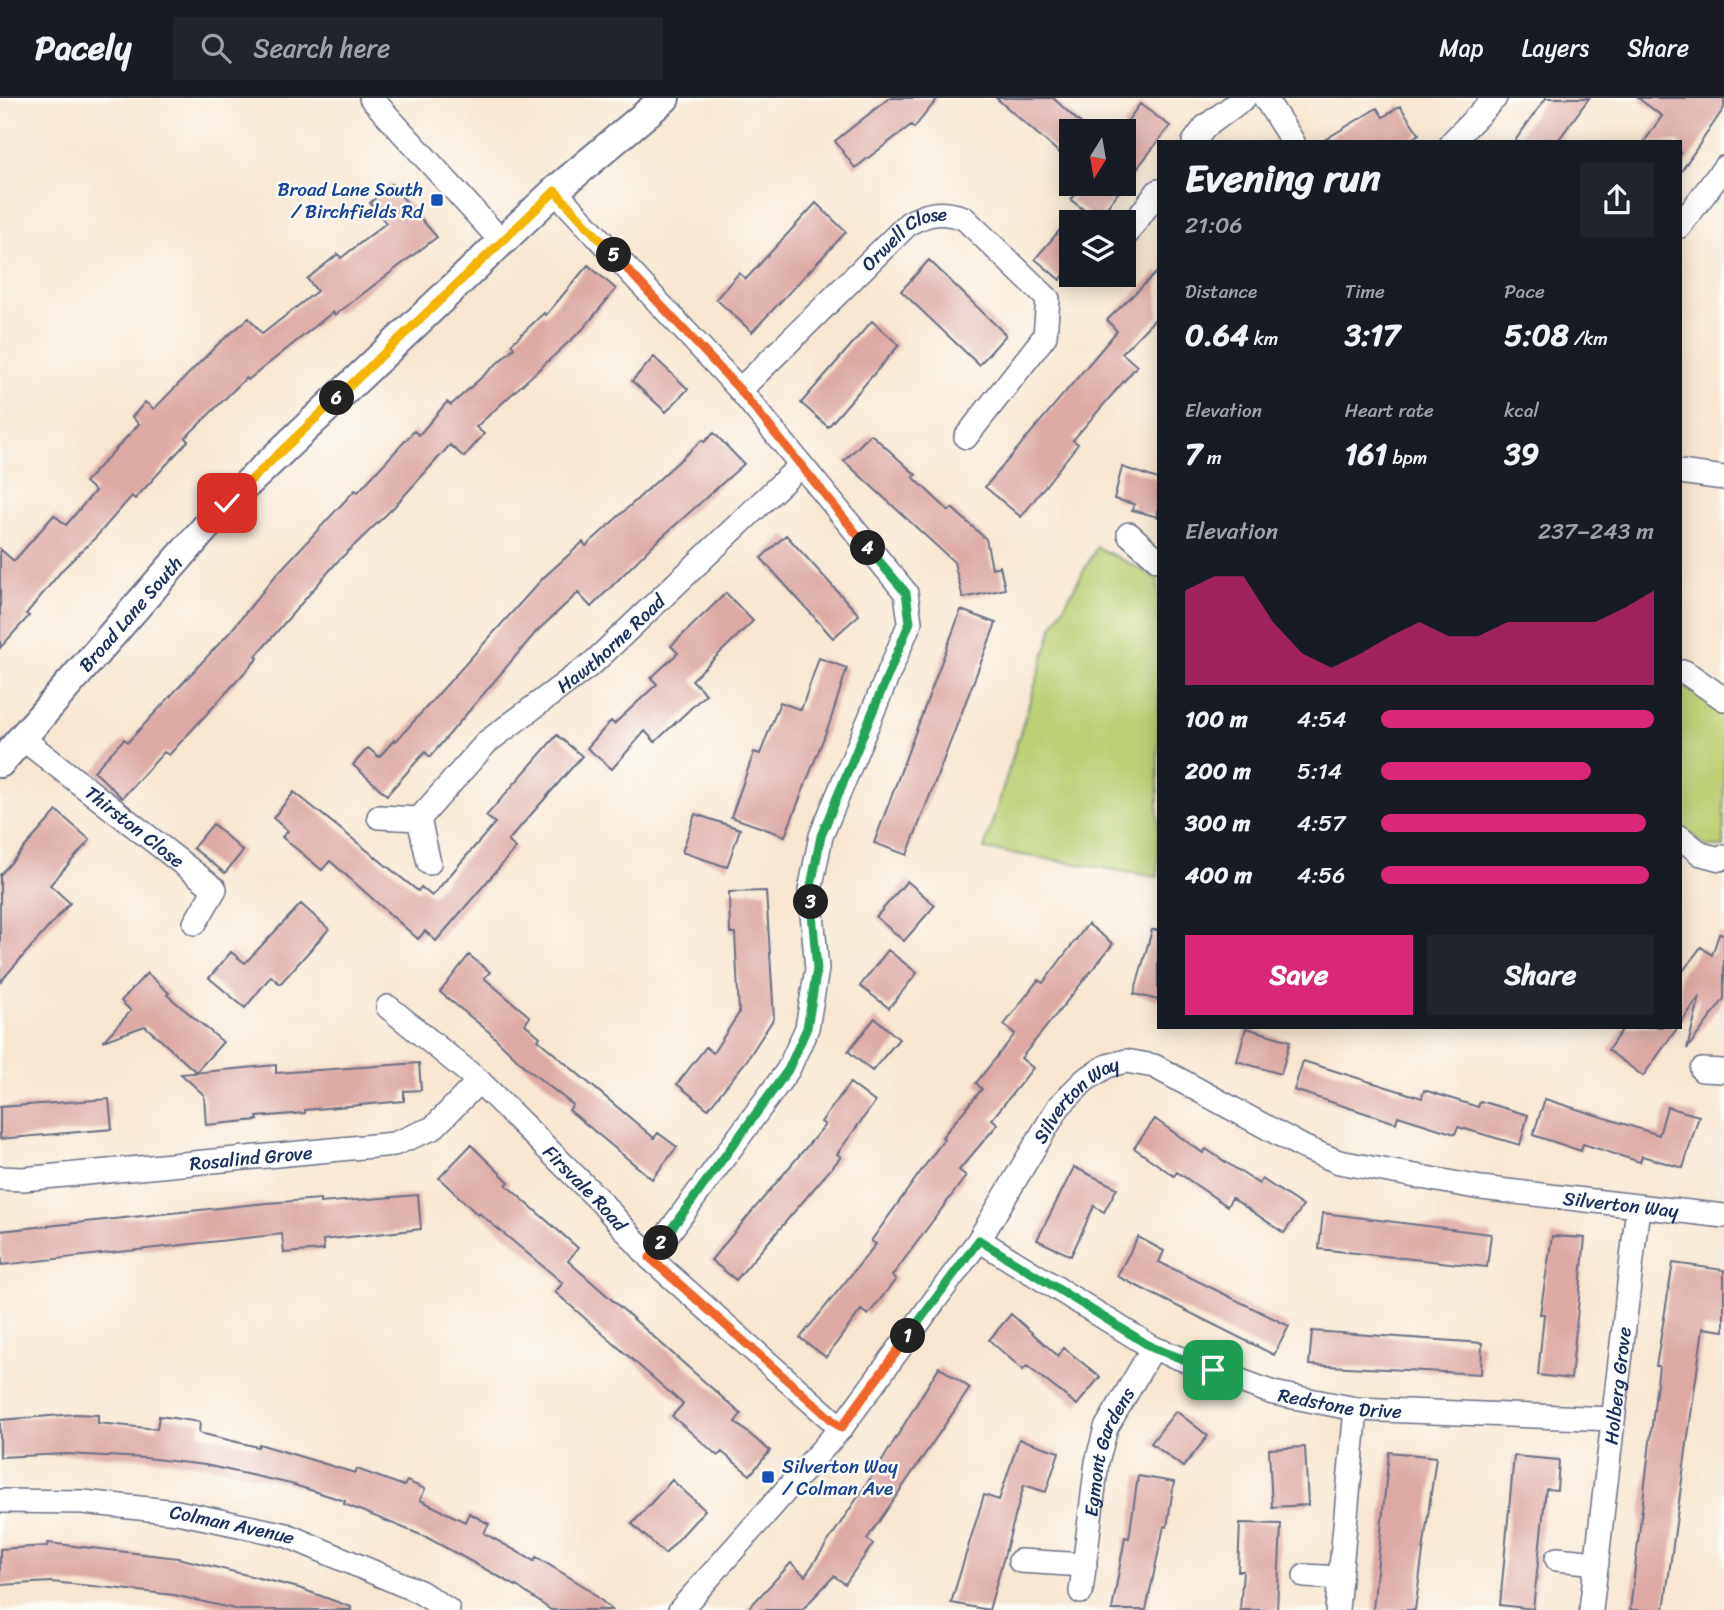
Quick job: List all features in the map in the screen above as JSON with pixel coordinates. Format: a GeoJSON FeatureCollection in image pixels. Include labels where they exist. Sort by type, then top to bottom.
{"type":"FeatureCollection","features":[{"type":"Feature","properties":{"kind":"street"},"geometry":{"type":"LineString","coordinates":[[371,98],[503,243]]}},
{"type":"Feature","properties":{"kind":"street","name":"Broad Lane South"},"geometry":{"type":"LineString","coordinates":[[0,763],[227,503],[555,191],[665,98]]}},
{"type":"Feature","properties":{"kind":"street"},"geometry":{"type":"LineString","coordinates":[[1195,140],[1205,127],[1244,98]]}},
{"type":"Feature","properties":{"kind":"street"},"geometry":{"type":"LineString","coordinates":[[1265,98],[1292,140]]}},
{"type":"Feature","properties":{"kind":"street"},"geometry":{"type":"LineString","coordinates":[[1454,140],[1495,98]]}},
{"type":"Feature","properties":{"kind":"street"},"geometry":{"type":"LineString","coordinates":[[1682,223],[1724,168]]}},
{"type":"Feature","properties":{"kind":"street"},"geometry":{"type":"LineString","coordinates":[[555,191],[740,390],[906,593],[910,622],[821,836],[810,891],[817,969],[807,1028],[788,1070],[650,1258]]}},
{"type":"Feature","properties":{"kind":"street"},"geometry":{"type":"LineString","coordinates":[[1136,221],[1157,192]]}},
{"type":"Feature","properties":{"kind":"street","name":"Orwell Close"},"geometry":{"type":"LineString","coordinates":[[740,390],[909,223],[928,213],[947,212],[964,218],[1048,299],[1045,336],[966,437]]}},
{"type":"Feature","properties":{"kind":"street","name":"Hawthorne Road"},"geometry":{"type":"LineString","coordinates":[[419,819],[487,742],[594,662],[801,465]]}},
{"type":"Feature","properties":{"kind":"street"},"geometry":{"type":"LineString","coordinates":[[1682,471],[1724,478]]}},
{"type":"Feature","properties":{"kind":"street"},"geometry":{"type":"LineString","coordinates":[[1129,534],[1157,559]]}},
{"type":"Feature","properties":{"kind":"street"},"geometry":{"type":"LineString","coordinates":[[1682,672],[1724,699]]}},
{"type":"Feature","properties":{"kind":"street","name":"Thirston Close"},"geometry":{"type":"LineString","coordinates":[[23,739],[215,889],[195,923]]}},
{"type":"Feature","properties":{"kind":"street"},"geometry":{"type":"LineString","coordinates":[[379,817],[419,819],[429,863]]}},
{"type":"Feature","properties":{"kind":"street"},"geometry":{"type":"LineString","coordinates":[[1682,839],[1702,854],[1720,859],[1724,857]]}},
{"type":"Feature","properties":{"kind":"street","name":"Firsvale Road"},"geometry":{"type":"LineString","coordinates":[[388,1007],[479,1081],[601,1202],[650,1258],[841,1428]]}},
{"type":"Feature","properties":{"kind":"street","name":"Silverton Way"},"geometry":{"type":"LineString","coordinates":[[680,1610],[841,1428],[979,1240],[1059,1106],[1085,1080],[1107,1066],[1126,1061],[1154,1066],[1303,1146],[1339,1162],[1481,1188],[1724,1216]]}},
{"type":"Feature","properties":{"kind":"street","name":"Rosalind Grove"},"geometry":{"type":"LineString","coordinates":[[0,1178],[23,1179],[394,1144],[433,1128],[479,1081]]}},
{"type":"Feature","properties":{"kind":"street","name":"Holberg Grove"},"geometry":{"type":"LineString","coordinates":[[1591,1610],[1638,1207]]}},
{"type":"Feature","properties":{"kind":"street","name":"Redstone Drive"},"geometry":{"type":"LineString","coordinates":[[979,1240],[1153,1348],[1273,1393],[1356,1409],[1613,1419]]}},
{"type":"Feature","properties":{"kind":"street","name":"Egmont Gardens"},"geometry":{"type":"LineString","coordinates":[[1081,1592],[1097,1462],[1106,1428],[1153,1348]]}},
{"type":"Feature","properties":{"kind":"street"},"geometry":{"type":"LineString","coordinates":[[1337,1610],[1356,1409]]}},
{"type":"Feature","properties":{"kind":"street","name":"Colman Avenue"},"geometry":{"type":"LineString","coordinates":[[0,1501],[83,1502],[177,1512],[286,1535],[420,1592],[448,1610]]}},
{"type":"Feature","properties":{"kind":"street"},"geometry":{"type":"LineString","coordinates":[[1557,1559],[1597,1563]]}},
{"type":"Feature","properties":{"kind":"street"},"geometry":{"type":"LineString","coordinates":[[1020,1561],[1084,1564]]}},
{"type":"Feature","properties":{"kind":"street"},"geometry":{"type":"LineString","coordinates":[[1306,1576],[1340,1578]]}},
{"type":"Feature","properties":{"kind":"green space"},"geometry":{"type":"Polygon","coordinates":[[[1097,547],[1157,577],[1157,877],[984,849],[1054,624],[1097,547]]]}},
{"type":"Feature","properties":{"kind":"green space"},"geometry":{"type":"Polygon","coordinates":[[[1682,685],[1724,712],[1724,847],[1707,847],[1682,828],[1682,685]]]}},
{"type":"Feature","properties":{"kind":"building"},"geometry":{"type":"Polygon","coordinates":[[[889,98],[938,98],[914,128],[911,125],[855,168],[835,141],[889,98]]]}},
{"type":"Feature","properties":{"kind":"building"},"geometry":{"type":"Polygon","coordinates":[[[996,98],[1053,98],[1076,119],[1059,119],[1059,153],[996,98]]]}},
{"type":"Feature","properties":{"kind":"building"},"geometry":{"type":"Polygon","coordinates":[[[1546,98],[1589,98],[1558,140],[1515,140],[1546,98]]]}},
{"type":"Feature","properties":{"kind":"building"},"geometry":{"type":"Polygon","coordinates":[[[1638,98],[1724,98],[1724,108],[1682,170],[1682,140],[1645,140],[1662,116],[1638,98]]]}},
{"type":"Feature","properties":{"kind":"building"},"geometry":{"type":"Polygon","coordinates":[[[1140,104],[1170,126],[1136,170],[1136,119],[1129,119],[1140,104]]]}},
{"type":"Feature","properties":{"kind":"building"},"geometry":{"type":"Polygon","coordinates":[[[1400,106],[1419,134],[1410,140],[1324,140],[1377,108],[1383,117],[1400,106]]]}},
{"type":"Feature","properties":{"kind":"building"},"geometry":{"type":"Polygon","coordinates":[[[391,184],[437,237],[335,315],[333,312],[248,380],[246,378],[185,438],[188,441],[135,499],[132,496],[63,569],[26,614],[29,616],[0,648],[0,549],[14,561],[54,515],[66,525],[95,491],[85,482],[139,424],[132,417],[145,402],[154,409],[218,344],[249,318],[262,334],[317,291],[307,279],[338,254],[341,258],[386,223],[370,203],[391,184]]]}},
{"type":"Feature","properties":{"kind":"building"},"geometry":{"type":"Polygon","coordinates":[[[1074,196],[1116,196],[1105,210],[1084,210],[1071,200],[1074,196]]]}},
{"type":"Feature","properties":{"kind":"building"},"geometry":{"type":"Polygon","coordinates":[[[816,203],[846,232],[752,332],[716,299],[739,273],[746,279],[816,203]]]}},
{"type":"Feature","properties":{"kind":"building"},"geometry":{"type":"Polygon","coordinates":[[[1059,231],[1059,279],[1035,259],[1059,231]]]}},
{"type":"Feature","properties":{"kind":"building"},"geometry":{"type":"Polygon","coordinates":[[[929,260],[1006,335],[979,365],[901,291],[929,260]]]}},
{"type":"Feature","properties":{"kind":"building"},"geometry":{"type":"Polygon","coordinates":[[[588,265],[616,289],[583,329],[476,427],[484,434],[464,457],[450,445],[393,508],[337,562],[256,656],[258,658],[169,755],[164,752],[122,798],[94,771],[124,739],[128,742],[230,632],[276,575],[355,490],[358,492],[414,431],[419,435],[447,402],[451,405],[514,348],[511,344],[544,313],[546,315],[588,265]]]}},
{"type":"Feature","properties":{"kind":"building"},"geometry":{"type":"Polygon","coordinates":[[[1157,272],[1157,317],[1122,353],[1137,366],[1073,440],[1078,444],[1021,517],[985,487],[1117,331],[1107,320],[1157,272]]]}},
{"type":"Feature","properties":{"kind":"building"},"geometry":{"type":"Polygon","coordinates":[[[872,321],[899,345],[828,427],[801,403],[872,321]]]}},
{"type":"Feature","properties":{"kind":"building"},"geometry":{"type":"Polygon","coordinates":[[[654,357],[688,389],[666,412],[632,381],[654,357]]]}},
{"type":"Feature","properties":{"kind":"building"},"geometry":{"type":"Polygon","coordinates":[[[714,433],[744,464],[654,544],[591,607],[578,593],[536,632],[430,757],[425,752],[387,795],[353,765],[368,748],[379,757],[543,578],[583,542],[586,546],[702,440],[704,442],[714,433]]]}},
{"type":"Feature","properties":{"kind":"building"},"geometry":{"type":"Polygon","coordinates":[[[871,434],[916,475],[913,477],[949,511],[952,508],[986,539],[992,568],[1000,566],[1005,589],[963,598],[954,562],[844,461],[871,434]]]}},
{"type":"Feature","properties":{"kind":"building"},"geometry":{"type":"Polygon","coordinates":[[[1122,467],[1157,479],[1157,517],[1132,510],[1134,504],[1114,499],[1122,467]]]}},
{"type":"Feature","properties":{"kind":"building"},"geometry":{"type":"Polygon","coordinates":[[[786,535],[859,615],[833,638],[761,558],[786,535]]]}},
{"type":"Feature","properties":{"kind":"building"},"geometry":{"type":"Polygon","coordinates":[[[726,593],[753,621],[692,680],[706,694],[655,742],[645,731],[612,769],[587,748],[611,721],[614,724],[657,684],[651,678],[678,653],[671,646],[726,593]]]}},
{"type":"Feature","properties":{"kind":"building"},"geometry":{"type":"Polygon","coordinates":[[[961,610],[996,623],[907,855],[874,843],[961,610]]]}},
{"type":"Feature","properties":{"kind":"building"},"geometry":{"type":"Polygon","coordinates":[[[819,658],[847,668],[830,722],[785,836],[731,817],[754,752],[760,754],[780,702],[801,710],[819,658]]]}},
{"type":"Feature","properties":{"kind":"building"},"geometry":{"type":"Polygon","coordinates":[[[557,735],[582,756],[508,841],[516,848],[436,941],[425,931],[418,939],[330,861],[322,870],[282,837],[288,831],[273,818],[294,792],[418,891],[421,887],[432,896],[495,823],[486,816],[557,735]]]}},
{"type":"Feature","properties":{"kind":"building"},"geometry":{"type":"Polygon","coordinates":[[[57,811],[90,840],[50,885],[70,903],[0,982],[0,875],[57,811]]]}},
{"type":"Feature","properties":{"kind":"building"},"geometry":{"type":"Polygon","coordinates":[[[695,814],[740,829],[727,867],[682,852],[695,814]]]}},
{"type":"Feature","properties":{"kind":"building"},"geometry":{"type":"Polygon","coordinates":[[[213,824],[243,851],[225,873],[193,848],[213,824]]]}},
{"type":"Feature","properties":{"kind":"building"},"geometry":{"type":"Polygon","coordinates":[[[907,881],[935,905],[904,941],[876,917],[907,881]]]}},
{"type":"Feature","properties":{"kind":"building"},"geometry":{"type":"Polygon","coordinates":[[[766,891],[774,1018],[747,1060],[708,1109],[677,1084],[706,1047],[713,1053],[739,1013],[735,933],[730,933],[729,892],[766,891]]]}},
{"type":"Feature","properties":{"kind":"building"},"geometry":{"type":"Polygon","coordinates":[[[301,904],[329,929],[280,984],[271,976],[245,1008],[209,978],[231,952],[245,963],[301,904]]]}},
{"type":"Feature","properties":{"kind":"building"},"geometry":{"type":"Polygon","coordinates":[[[1088,924],[1113,944],[1021,1058],[1033,1068],[992,1119],[998,1124],[959,1170],[966,1176],[892,1276],[896,1279],[868,1315],[861,1310],[826,1357],[800,1338],[876,1244],[871,1241],[944,1139],[942,1137],[982,1089],[976,1083],[1015,1034],[1004,1025],[1038,980],[1043,983],[1088,924]]]}},
{"type":"Feature","properties":{"kind":"building"},"geometry":{"type":"Polygon","coordinates":[[[1152,930],[1157,930],[1157,1000],[1134,994],[1152,930]]]}},
{"type":"Feature","properties":{"kind":"building"},"geometry":{"type":"Polygon","coordinates":[[[1719,934],[1724,934],[1724,999],[1687,1049],[1700,996],[1682,1021],[1682,972],[1701,947],[1712,955],[1719,934]]]}},
{"type":"Feature","properties":{"kind":"building"},"geometry":{"type":"Polygon","coordinates":[[[888,950],[917,973],[889,1008],[860,986],[888,950]]]}},
{"type":"Feature","properties":{"kind":"building"},"geometry":{"type":"Polygon","coordinates":[[[469,955],[490,972],[484,978],[530,1017],[525,1024],[540,1037],[538,1040],[654,1138],[658,1133],[677,1147],[652,1179],[569,1110],[573,1105],[527,1069],[488,1031],[440,992],[469,955]]]}},
{"type":"Feature","properties":{"kind":"building"},"geometry":{"type":"Polygon","coordinates":[[[147,973],[169,993],[167,995],[223,1042],[196,1072],[145,1026],[103,1041],[131,1011],[121,1001],[147,973]]]}},
{"type":"Feature","properties":{"kind":"building"},"geometry":{"type":"Polygon","coordinates":[[[875,1018],[899,1039],[872,1071],[848,1051],[875,1018]]]}},
{"type":"Feature","properties":{"kind":"building"},"geometry":{"type":"Polygon","coordinates":[[[1246,1029],[1290,1041],[1281,1074],[1237,1061],[1246,1029]]]}},
{"type":"Feature","properties":{"kind":"building"},"geometry":{"type":"Polygon","coordinates":[[[1623,1029],[1677,1029],[1643,1076],[1608,1050],[1623,1029]]]}},
{"type":"Feature","properties":{"kind":"building"},"geometry":{"type":"Polygon","coordinates":[[[1303,1061],[1422,1098],[1424,1090],[1478,1107],[1480,1101],[1528,1115],[1520,1145],[1458,1127],[1455,1134],[1398,1116],[1396,1123],[1294,1090],[1303,1061]]]}},
{"type":"Feature","properties":{"kind":"building"},"geometry":{"type":"Polygon","coordinates":[[[419,1063],[421,1090],[404,1091],[404,1101],[305,1110],[305,1113],[206,1125],[204,1095],[181,1074],[276,1065],[276,1073],[419,1063]]]}},
{"type":"Feature","properties":{"kind":"building"},"geometry":{"type":"Polygon","coordinates":[[[850,1083],[875,1102],[837,1154],[841,1157],[736,1280],[711,1260],[825,1125],[821,1122],[850,1083]]]}},
{"type":"Feature","properties":{"kind":"building"},"geometry":{"type":"Polygon","coordinates":[[[109,1099],[112,1129],[0,1139],[0,1107],[109,1099]]]}},
{"type":"Feature","properties":{"kind":"building"},"geometry":{"type":"Polygon","coordinates":[[[1545,1099],[1659,1135],[1667,1107],[1699,1116],[1683,1168],[1642,1156],[1640,1162],[1583,1144],[1581,1151],[1533,1135],[1545,1099]]]}},
{"type":"Feature","properties":{"kind":"building"},"geometry":{"type":"Polygon","coordinates":[[[1155,1119],[1203,1153],[1206,1149],[1259,1184],[1262,1179],[1303,1206],[1284,1233],[1232,1198],[1227,1206],[1177,1172],[1174,1176],[1134,1148],[1155,1119]]]}},
{"type":"Feature","properties":{"kind":"building"},"geometry":{"type":"Polygon","coordinates":[[[471,1145],[509,1182],[506,1185],[578,1248],[568,1261],[741,1414],[735,1422],[770,1451],[750,1475],[722,1452],[718,1456],[672,1416],[683,1404],[555,1292],[563,1283],[479,1213],[478,1215],[439,1178],[471,1145]]]}},
{"type":"Feature","properties":{"kind":"building"},"geometry":{"type":"Polygon","coordinates":[[[1074,1167],[1117,1188],[1104,1212],[1094,1206],[1071,1256],[1037,1240],[1074,1167]]]}},
{"type":"Feature","properties":{"kind":"building"},"geometry":{"type":"Polygon","coordinates":[[[418,1195],[421,1229],[323,1240],[324,1250],[284,1253],[282,1234],[2,1265],[0,1231],[267,1203],[320,1199],[320,1203],[418,1195]]]}},
{"type":"Feature","properties":{"kind":"building"},"geometry":{"type":"Polygon","coordinates":[[[1323,1213],[1491,1234],[1487,1267],[1319,1249],[1323,1213]]]}},
{"type":"Feature","properties":{"kind":"building"},"geometry":{"type":"Polygon","coordinates":[[[1552,1236],[1585,1238],[1571,1379],[1538,1375],[1544,1314],[1540,1314],[1552,1236]]]}},
{"type":"Feature","properties":{"kind":"building"},"geometry":{"type":"Polygon","coordinates":[[[1138,1237],[1164,1251],[1159,1262],[1289,1326],[1274,1355],[1117,1276],[1138,1237]]]}},
{"type":"Feature","properties":{"kind":"building"},"geometry":{"type":"Polygon","coordinates":[[[1673,1263],[1724,1270],[1724,1331],[1703,1328],[1664,1610],[1630,1610],[1659,1366],[1656,1366],[1673,1263]]]}},
{"type":"Feature","properties":{"kind":"building"},"geometry":{"type":"Polygon","coordinates":[[[1011,1314],[1058,1356],[1064,1348],[1100,1377],[1077,1405],[1027,1366],[1023,1370],[989,1340],[1011,1314]]]}},
{"type":"Feature","properties":{"kind":"building"},"geometry":{"type":"Polygon","coordinates":[[[1312,1331],[1482,1343],[1481,1374],[1309,1365],[1312,1331]]]}},
{"type":"Feature","properties":{"kind":"building"},"geometry":{"type":"Polygon","coordinates":[[[939,1367],[970,1388],[867,1539],[873,1544],[845,1584],[834,1576],[802,1610],[747,1610],[791,1563],[805,1576],[882,1461],[939,1367]]]}},
{"type":"Feature","properties":{"kind":"building"},"geometry":{"type":"Polygon","coordinates":[[[1176,1411],[1208,1436],[1183,1467],[1151,1443],[1176,1411]]]}},
{"type":"Feature","properties":{"kind":"building"},"geometry":{"type":"Polygon","coordinates":[[[75,1414],[98,1415],[98,1423],[157,1429],[159,1416],[200,1422],[199,1433],[258,1447],[259,1444],[355,1473],[357,1469],[404,1486],[407,1481],[425,1489],[420,1500],[465,1522],[469,1513],[489,1524],[484,1533],[534,1561],[536,1557],[587,1588],[612,1610],[551,1610],[518,1587],[426,1537],[344,1504],[345,1501],[291,1484],[205,1465],[146,1458],[66,1454],[0,1457],[0,1420],[75,1414]]]}},
{"type":"Feature","properties":{"kind":"building"},"geometry":{"type":"Polygon","coordinates":[[[1019,1439],[1059,1452],[1046,1492],[1024,1485],[989,1610],[951,1603],[984,1495],[999,1500],[1019,1439]]]}},
{"type":"Feature","properties":{"kind":"building"},"geometry":{"type":"Polygon","coordinates":[[[1305,1447],[1308,1505],[1272,1507],[1269,1449],[1305,1447]]]}},
{"type":"Feature","properties":{"kind":"building"},"geometry":{"type":"Polygon","coordinates":[[[1389,1452],[1436,1457],[1415,1610],[1373,1610],[1389,1452]]]}},
{"type":"Feature","properties":{"kind":"building"},"geometry":{"type":"Polygon","coordinates":[[[1514,1456],[1559,1460],[1557,1490],[1546,1489],[1533,1609],[1500,1605],[1514,1456]]]}},
{"type":"Feature","properties":{"kind":"building"},"geometry":{"type":"Polygon","coordinates":[[[1138,1476],[1174,1482],[1167,1527],[1164,1526],[1146,1610],[1112,1610],[1125,1537],[1129,1538],[1138,1476]]]}},
{"type":"Feature","properties":{"kind":"building"},"geometry":{"type":"Polygon","coordinates":[[[672,1480],[705,1510],[665,1554],[632,1524],[672,1480]]]}},
{"type":"Feature","properties":{"kind":"building"},"geometry":{"type":"Polygon","coordinates":[[[1240,1523],[1281,1524],[1277,1610],[1240,1610],[1243,1571],[1238,1571],[1240,1523]]]}},
{"type":"Feature","properties":{"kind":"building"},"geometry":{"type":"Polygon","coordinates":[[[48,1543],[178,1558],[299,1588],[351,1607],[351,1610],[239,1610],[174,1595],[112,1588],[51,1582],[0,1585],[0,1549],[47,1546],[48,1543]]]}},
{"type":"Feature","properties":{"kind":"place","name":"Broad Lane South / Birchfields Rd"},"geometry":{"type":"Point","coordinates":[437,200]}},
{"type":"Feature","properties":{"kind":"place","name":"Silverton Way / Colman Ave"},"geometry":{"type":"Point","coordinates":[768,1477]}},
{"type":"Feature","properties":{"kind":"route"},"geometry":{"type":"LineString","coordinates":[[227,503],[555,191],[740,390],[906,593],[910,622],[821,836],[810,891],[817,969],[807,1028],[788,1070],[650,1258],[841,1428],[979,1240],[1153,1348],[1213,1370]]}}]}
